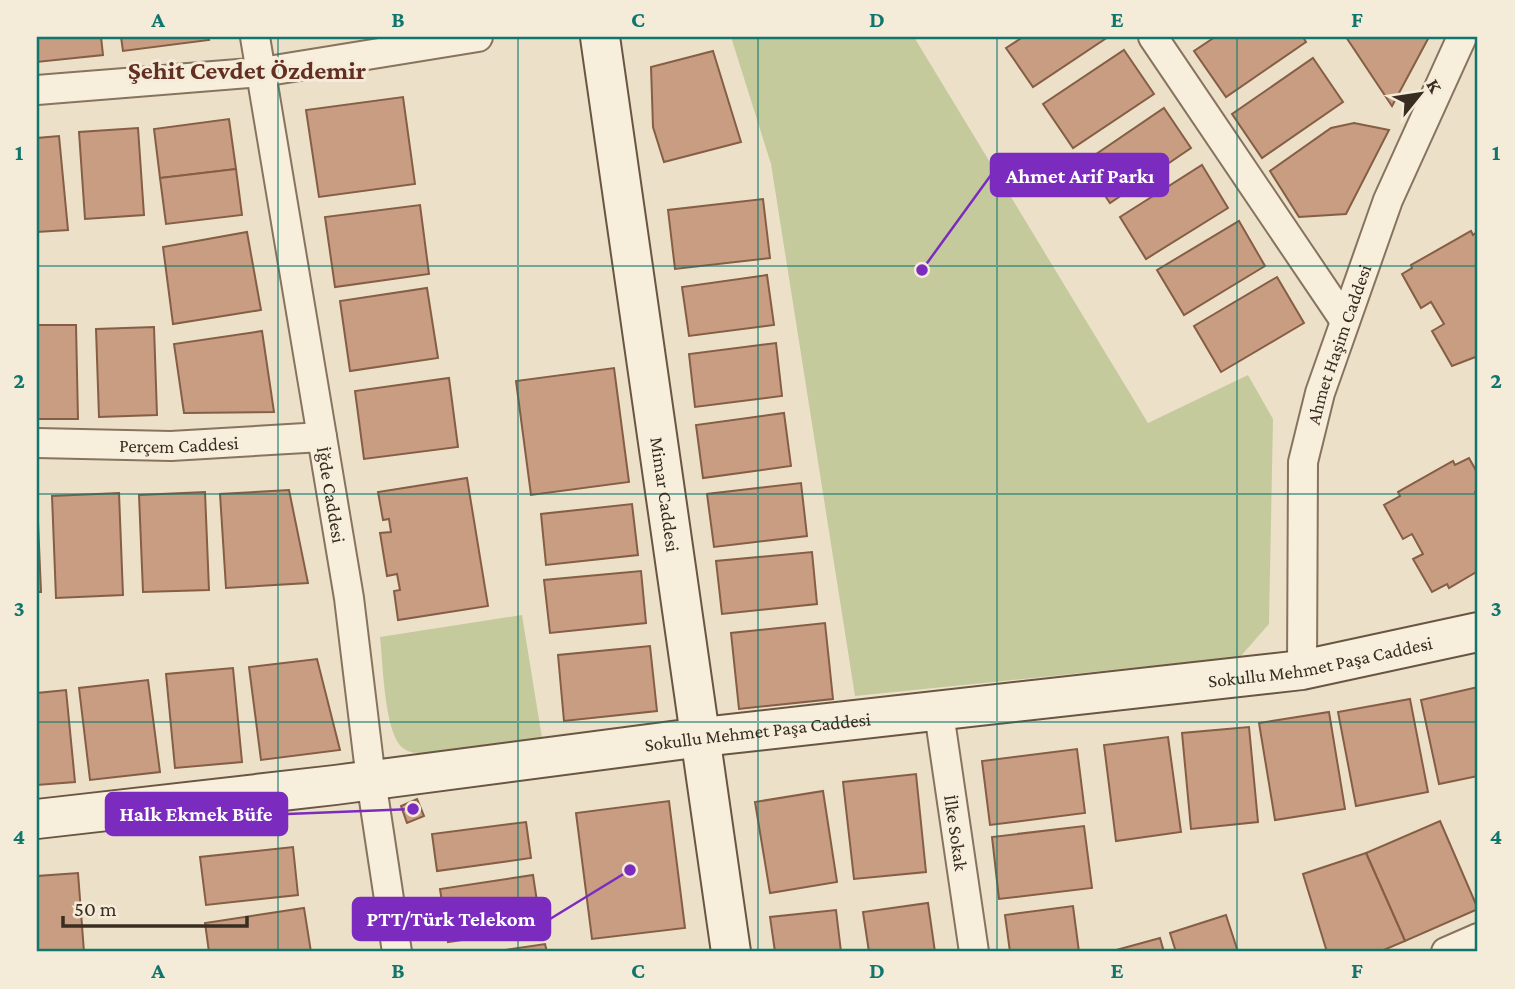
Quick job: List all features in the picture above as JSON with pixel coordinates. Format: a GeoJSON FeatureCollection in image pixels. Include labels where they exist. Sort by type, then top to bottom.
{"type":"FeatureCollection","features":[{"type":"Feature","properties":{"kind":"main road","name":"Mimar Caddesi"},"geometry":{"type":"LineString","coordinates":[[600,37],[731,952]]}},
{"type":"Feature","properties":{"kind":"main road","name":"Sokullu Mehmet Paşa Caddesi"},"geometry":{"type":"LineString","coordinates":[[37,819],[371,780],[702,737],[939,713],[1302,670],[1478,632]]}},
{"type":"Feature","properties":{"kind":"street","name":"İğde Caddesi"},"geometry":{"type":"LineString","coordinates":[[255,37],[349,598],[371,780],[397,952]]}},
{"type":"Feature","properties":{"kind":"street"},"geometry":{"type":"LineString","coordinates":[[37,90],[262,72],[434,39],[478,37]]}},
{"type":"Feature","properties":{"kind":"street"},"geometry":{"type":"LineString","coordinates":[[1153,37],[1345,321]]}},
{"type":"Feature","properties":{"kind":"street","name":"Ahmet Haşim Caddesi"},"geometry":{"type":"LineString","coordinates":[[1302,670],[1303,463],[1320,393],[1388,200],[1462,37]]}},
{"type":"Feature","properties":{"kind":"street","name":"Perçem Caddesi"},"geometry":{"type":"LineString","coordinates":[[37,443],[171,446],[322,437]]}},
{"type":"Feature","properties":{"kind":"street","name":"İlke Sokak"},"geometry":{"type":"LineString","coordinates":[[939,713],[974,952]]}},
{"type":"Feature","properties":{"kind":"street"},"geometry":{"type":"LineString","coordinates":[[1446,952],[1478,938]]}},
{"type":"Feature","properties":{"kind":"green space"},"geometry":{"type":"Polygon","coordinates":[[[731,37],[914,37],[1148,423],[1248,375],[1273,419],[1269,624],[1240,657],[855,696],[771,164],[731,37]]]}},
{"type":"Feature","properties":{"kind":"green space"},"geometry":{"type":"Polygon","coordinates":[[[522,615],[542,738],[424,753],[410,752],[403,748],[397,740],[388,713],[380,637],[522,615]]]}},
{"type":"Feature","properties":{"kind":"building"},"geometry":{"type":"Polygon","coordinates":[[[37,37],[101,37],[103,55],[37,62],[37,37]]]}},
{"type":"Feature","properties":{"kind":"building"},"geometry":{"type":"Polygon","coordinates":[[[121,37],[208,37],[209,40],[123,51],[121,37]]]}},
{"type":"Feature","properties":{"kind":"building"},"geometry":{"type":"Polygon","coordinates":[[[1023,37],[1108,37],[1033,87],[1006,48],[1023,37]]]}},
{"type":"Feature","properties":{"kind":"building"},"geometry":{"type":"Polygon","coordinates":[[[1215,37],[1303,37],[1306,42],[1226,97],[1194,51],[1215,37]]]}},
{"type":"Feature","properties":{"kind":"building"},"geometry":{"type":"Polygon","coordinates":[[[1346,37],[1429,37],[1392,106],[1346,37]]]}},
{"type":"Feature","properties":{"kind":"building"},"geometry":{"type":"Polygon","coordinates":[[[1124,50],[1154,94],[1073,148],[1043,104],[1124,50]]]}},
{"type":"Feature","properties":{"kind":"building"},"geometry":{"type":"Polygon","coordinates":[[[713,51],[741,142],[664,162],[653,127],[651,67],[713,51]]]}},
{"type":"Feature","properties":{"kind":"building"},"geometry":{"type":"Polygon","coordinates":[[[1313,58],[1343,102],[1262,158],[1232,114],[1313,58]]]}},
{"type":"Feature","properties":{"kind":"building"},"geometry":{"type":"Polygon","coordinates":[[[403,97],[415,184],[319,197],[306,110],[403,97]]]}},
{"type":"Feature","properties":{"kind":"building"},"geometry":{"type":"Polygon","coordinates":[[[1164,108],[1191,148],[1110,203],[1083,163],[1164,108]]]}},
{"type":"Feature","properties":{"kind":"building"},"geometry":{"type":"Polygon","coordinates":[[[229,119],[236,169],[160,178],[154,129],[229,119]]]}},
{"type":"Feature","properties":{"kind":"building"},"geometry":{"type":"Polygon","coordinates":[[[1354,123],[1389,130],[1346,214],[1299,217],[1270,171],[1331,128],[1354,123]]]}},
{"type":"Feature","properties":{"kind":"building"},"geometry":{"type":"Polygon","coordinates":[[[138,128],[144,215],[85,219],[79,132],[138,128]]]}},
{"type":"Feature","properties":{"kind":"building"},"geometry":{"type":"Polygon","coordinates":[[[59,136],[68,230],[37,232],[37,138],[59,136]]]}},
{"type":"Feature","properties":{"kind":"building"},"geometry":{"type":"Polygon","coordinates":[[[1202,165],[1228,208],[1146,259],[1120,217],[1202,165]]]}},
{"type":"Feature","properties":{"kind":"building"},"geometry":{"type":"Polygon","coordinates":[[[236,169],[242,215],[166,224],[160,178],[236,169]]]}},
{"type":"Feature","properties":{"kind":"building"},"geometry":{"type":"Polygon","coordinates":[[[763,199],[770,258],[675,269],[668,210],[763,199]]]}},
{"type":"Feature","properties":{"kind":"building"},"geometry":{"type":"Polygon","coordinates":[[[420,205],[429,274],[335,287],[325,217],[420,205]]]}},
{"type":"Feature","properties":{"kind":"building"},"geometry":{"type":"Polygon","coordinates":[[[1239,221],[1265,266],[1184,315],[1157,270],[1239,221]]]}},
{"type":"Feature","properties":{"kind":"building"},"geometry":{"type":"Polygon","coordinates":[[[1471,231],[1473,235],[1478,231],[1478,356],[1452,366],[1432,331],[1444,324],[1431,302],[1421,308],[1402,274],[1412,268],[1411,265],[1471,231]]]}},
{"type":"Feature","properties":{"kind":"building"},"geometry":{"type":"Polygon","coordinates":[[[247,232],[261,310],[173,324],[163,247],[247,232]]]}},
{"type":"Feature","properties":{"kind":"building"},"geometry":{"type":"Polygon","coordinates":[[[767,275],[774,325],[689,336],[682,287],[767,275]]]}},
{"type":"Feature","properties":{"kind":"building"},"geometry":{"type":"Polygon","coordinates":[[[1277,277],[1304,323],[1221,372],[1194,326],[1277,277]]]}},
{"type":"Feature","properties":{"kind":"building"},"geometry":{"type":"Polygon","coordinates":[[[427,288],[438,358],[350,371],[340,301],[427,288]]]}},
{"type":"Feature","properties":{"kind":"building"},"geometry":{"type":"Polygon","coordinates":[[[37,325],[76,325],[78,419],[37,419],[37,325]]]}},
{"type":"Feature","properties":{"kind":"building"},"geometry":{"type":"Polygon","coordinates":[[[154,327],[157,415],[99,417],[96,329],[154,327]]]}},
{"type":"Feature","properties":{"kind":"building"},"geometry":{"type":"Polygon","coordinates":[[[262,331],[274,412],[184,413],[174,344],[262,331]]]}},
{"type":"Feature","properties":{"kind":"building"},"geometry":{"type":"Polygon","coordinates":[[[776,343],[782,396],[695,407],[689,354],[776,343]]]}},
{"type":"Feature","properties":{"kind":"building"},"geometry":{"type":"Polygon","coordinates":[[[614,368],[629,482],[531,495],[516,381],[614,368]]]}},
{"type":"Feature","properties":{"kind":"building"},"geometry":{"type":"Polygon","coordinates":[[[449,378],[458,447],[364,459],[355,391],[449,378]]]}},
{"type":"Feature","properties":{"kind":"building"},"geometry":{"type":"Polygon","coordinates":[[[784,413],[791,466],[703,478],[696,425],[784,413]]]}},
{"type":"Feature","properties":{"kind":"building"},"geometry":{"type":"Polygon","coordinates":[[[1469,458],[1478,474],[1478,490],[1475,492],[1478,497],[1478,571],[1449,588],[1447,584],[1432,592],[1413,559],[1423,554],[1412,534],[1403,539],[1384,505],[1400,496],[1398,492],[1453,461],[1455,465],[1469,458]]]}},
{"type":"Feature","properties":{"kind":"building"},"geometry":{"type":"Polygon","coordinates":[[[467,478],[488,606],[398,620],[394,591],[400,590],[397,574],[387,576],[380,533],[391,532],[389,519],[383,520],[378,492],[467,478]]]}},
{"type":"Feature","properties":{"kind":"building"},"geometry":{"type":"Polygon","coordinates":[[[801,483],[807,536],[714,547],[707,494],[801,483]]]}},
{"type":"Feature","properties":{"kind":"building"},"geometry":{"type":"Polygon","coordinates":[[[289,490],[308,583],[226,588],[220,494],[289,490]]]}},
{"type":"Feature","properties":{"kind":"building"},"geometry":{"type":"Polygon","coordinates":[[[205,492],[209,590],[143,592],[139,495],[205,492]]]}},
{"type":"Feature","properties":{"kind":"building"},"geometry":{"type":"Polygon","coordinates":[[[119,493],[123,595],[56,598],[52,496],[119,493]]]}},
{"type":"Feature","properties":{"kind":"building"},"geometry":{"type":"Polygon","coordinates":[[[37,499],[41,592],[37,592],[37,499]]]}},
{"type":"Feature","properties":{"kind":"building"},"geometry":{"type":"Polygon","coordinates":[[[632,504],[638,555],[546,565],[541,514],[632,504]]]}},
{"type":"Feature","properties":{"kind":"building"},"geometry":{"type":"Polygon","coordinates":[[[812,552],[817,604],[722,614],[716,561],[812,552]]]}},
{"type":"Feature","properties":{"kind":"building"},"geometry":{"type":"Polygon","coordinates":[[[641,571],[646,623],[550,633],[544,580],[641,571]]]}},
{"type":"Feature","properties":{"kind":"building"},"geometry":{"type":"Polygon","coordinates":[[[825,623],[833,699],[739,709],[731,633],[825,623]]]}},
{"type":"Feature","properties":{"kind":"building"},"geometry":{"type":"Polygon","coordinates":[[[650,646],[657,711],[564,721],[558,655],[650,646]]]}},
{"type":"Feature","properties":{"kind":"building"},"geometry":{"type":"Polygon","coordinates":[[[317,659],[340,750],[261,760],[249,667],[317,659]]]}},
{"type":"Feature","properties":{"kind":"building"},"geometry":{"type":"Polygon","coordinates":[[[233,668],[242,762],[175,768],[166,674],[233,668]]]}},
{"type":"Feature","properties":{"kind":"building"},"geometry":{"type":"Polygon","coordinates":[[[148,680],[160,772],[90,780],[79,688],[148,680]]]}},
{"type":"Feature","properties":{"kind":"building"},"geometry":{"type":"Polygon","coordinates":[[[1478,687],[1478,776],[1439,784],[1421,700],[1478,687]]]}},
{"type":"Feature","properties":{"kind":"building"},"geometry":{"type":"Polygon","coordinates":[[[66,690],[75,782],[37,785],[37,693],[66,690]]]}},
{"type":"Feature","properties":{"kind":"building"},"geometry":{"type":"Polygon","coordinates":[[[1410,699],[1428,792],[1356,806],[1338,712],[1410,699]]]}},
{"type":"Feature","properties":{"kind":"building"},"geometry":{"type":"Polygon","coordinates":[[[1329,712],[1345,809],[1275,820],[1259,723],[1329,712]]]}},
{"type":"Feature","properties":{"kind":"building"},"geometry":{"type":"Polygon","coordinates":[[[1249,727],[1258,822],[1191,829],[1182,733],[1249,727]]]}},
{"type":"Feature","properties":{"kind":"building"},"geometry":{"type":"Polygon","coordinates":[[[1168,737],[1181,832],[1116,841],[1104,745],[1168,737]]]}},
{"type":"Feature","properties":{"kind":"building"},"geometry":{"type":"Polygon","coordinates":[[[1077,749],[1085,813],[990,825],[982,761],[1077,749]]]}},
{"type":"Feature","properties":{"kind":"building"},"geometry":{"type":"Polygon","coordinates":[[[916,774],[926,872],[854,879],[843,782],[916,774]]]}},
{"type":"Feature","properties":{"kind":"building"},"geometry":{"type":"Polygon","coordinates":[[[823,791],[837,882],[770,893],[755,802],[823,791]]]}},
{"type":"Feature","properties":{"kind":"building"},"geometry":{"type":"Polygon","coordinates":[[[417,799],[424,816],[407,823],[401,806],[417,799]]]}},
{"type":"Feature","properties":{"kind":"building"},"geometry":{"type":"Polygon","coordinates":[[[669,801],[685,928],[592,939],[576,813],[669,801]]]}},
{"type":"Feature","properties":{"kind":"building"},"geometry":{"type":"Polygon","coordinates":[[[1440,821],[1478,909],[1405,941],[1366,853],[1440,821]]]}},
{"type":"Feature","properties":{"kind":"building"},"geometry":{"type":"Polygon","coordinates":[[[526,822],[531,858],[437,871],[432,834],[526,822]]]}},
{"type":"Feature","properties":{"kind":"building"},"geometry":{"type":"Polygon","coordinates":[[[1084,826],[1092,888],[999,899],[992,837],[1084,826]]]}},
{"type":"Feature","properties":{"kind":"building"},"geometry":{"type":"Polygon","coordinates":[[[293,847],[298,895],[206,905],[200,857],[293,847]]]}},
{"type":"Feature","properties":{"kind":"building"},"geometry":{"type":"Polygon","coordinates":[[[1366,853],[1405,941],[1379,952],[1327,952],[1303,874],[1366,853]]]}},
{"type":"Feature","properties":{"kind":"building"},"geometry":{"type":"Polygon","coordinates":[[[78,873],[84,952],[37,952],[37,876],[78,873]]]}},
{"type":"Feature","properties":{"kind":"building"},"geometry":{"type":"Polygon","coordinates":[[[533,875],[541,928],[448,942],[440,889],[533,875]]]}},
{"type":"Feature","properties":{"kind":"building"},"geometry":{"type":"Polygon","coordinates":[[[928,903],[935,952],[869,952],[863,912],[928,903]]]}},
{"type":"Feature","properties":{"kind":"building"},"geometry":{"type":"Polygon","coordinates":[[[1073,906],[1079,952],[1010,952],[1005,915],[1073,906]]]}},
{"type":"Feature","properties":{"kind":"building"},"geometry":{"type":"Polygon","coordinates":[[[304,908],[311,952],[209,952],[205,923],[304,908]]]}},
{"type":"Feature","properties":{"kind":"building"},"geometry":{"type":"Polygon","coordinates":[[[836,910],[841,952],[775,952],[770,917],[836,910]]]}},
{"type":"Feature","properties":{"kind":"building"},"geometry":{"type":"Polygon","coordinates":[[[1226,915],[1238,952],[1176,952],[1170,933],[1226,915]]]}},
{"type":"Feature","properties":{"kind":"building"},"geometry":{"type":"Polygon","coordinates":[[[1160,938],[1164,952],[1109,952],[1160,938]]]}},
{"type":"Feature","properties":{"kind":"building"},"geometry":{"type":"Polygon","coordinates":[[[545,944],[547,952],[492,952],[545,944]]]}},
{"type":"Feature","properties":{"kind":"place","name":"Ahmet Arif Parkı"},"geometry":{"type":"Point","coordinates":[922,270]}},
{"type":"Feature","properties":{"kind":"place","name":"Halk Ekmek Büfe"},"geometry":{"type":"Point","coordinates":[413,809]}},
{"type":"Feature","properties":{"kind":"place","name":"PTT/Türk Telekom"},"geometry":{"type":"Point","coordinates":[630,870]}},
{"type":"Feature","properties":{"kind":"district","name":"Şehit Cevdet Özdemir"},"geometry":{"type":"Point","coordinates":[247,70]}}]}
